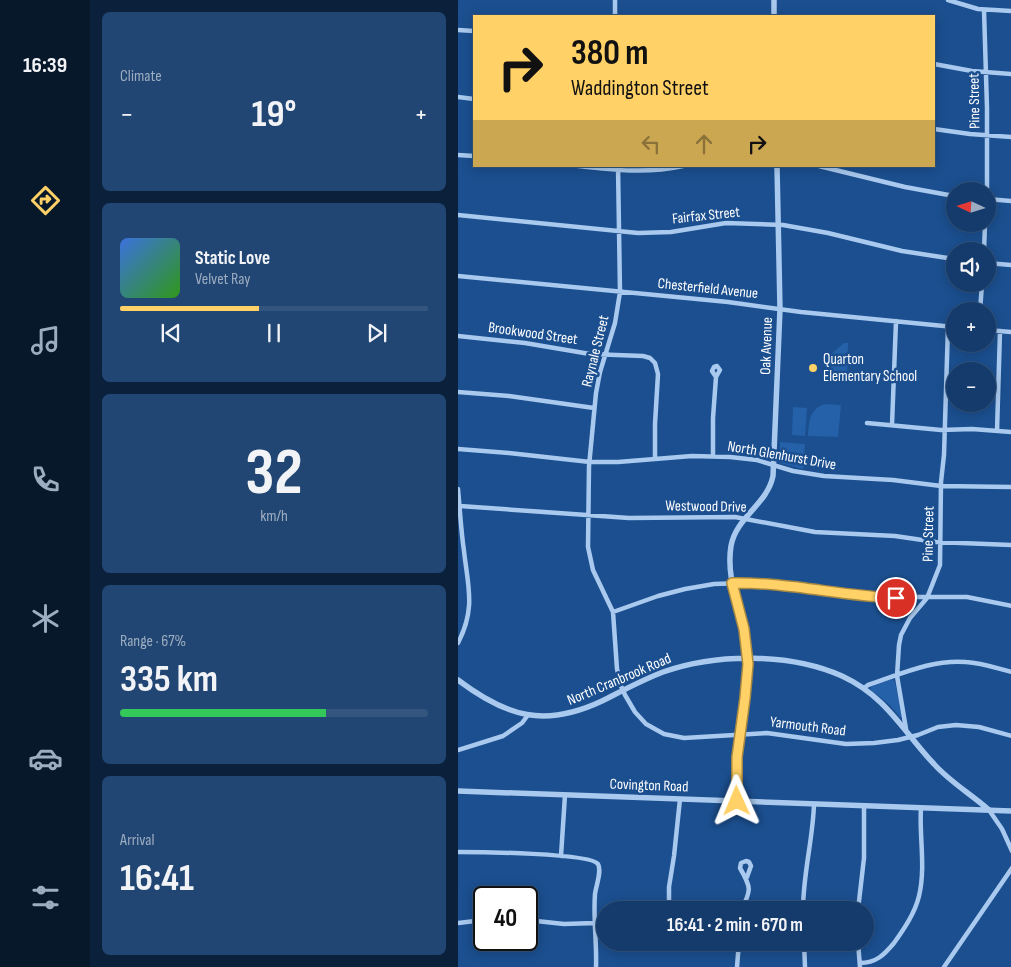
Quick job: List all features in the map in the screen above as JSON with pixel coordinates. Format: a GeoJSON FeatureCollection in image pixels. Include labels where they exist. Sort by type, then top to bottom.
{"type":"FeatureCollection","features":[{"type":"Feature","properties":{"kind":"street"},"geometry":{"type":"LineString","coordinates":[[615,0],[616,15]]}},
{"type":"Feature","properties":{"kind":"street"},"geometry":{"type":"LineString","coordinates":[[774,0],[774,15]]}},
{"type":"Feature","properties":{"kind":"street"},"geometry":{"type":"LineString","coordinates":[[948,0],[984,10],[1012,11]]}},
{"type":"Feature","properties":{"kind":"street","name":"Pine Street"},"geometry":{"type":"LineString","coordinates":[[984,10],[986,182]]}},
{"type":"Feature","properties":{"kind":"street"},"geometry":{"type":"LineString","coordinates":[[458,30],[473,31]]}},
{"type":"Feature","properties":{"kind":"street"},"geometry":{"type":"LineString","coordinates":[[935,64],[1012,74]]}},
{"type":"Feature","properties":{"kind":"street"},"geometry":{"type":"LineString","coordinates":[[458,97],[473,99]]}},
{"type":"Feature","properties":{"kind":"street"},"geometry":{"type":"LineString","coordinates":[[935,129],[987,136],[1012,137]]}},
{"type":"Feature","properties":{"kind":"street"},"geometry":{"type":"LineString","coordinates":[[458,155],[473,156]]}},
{"type":"Feature","properties":{"kind":"street"},"geometry":{"type":"LineString","coordinates":[[598,167],[650,171],[676,167]]}},
{"type":"Feature","properties":{"kind":"street","name":"Oak Avenue"},"geometry":{"type":"LineString","coordinates":[[737,801],[736,765],[745,698],[747,659],[742,622],[732,583],[731,544],[736,529],[768,491],[774,465],[780,309],[777,167]]}},
{"type":"Feature","properties":{"kind":"street"},"geometry":{"type":"LineString","coordinates":[[823,167],[905,187],[946,195]]}},
{"type":"Feature","properties":{"kind":"street","name":"Raynale Street"},"geometry":{"type":"LineString","coordinates":[[588,543],[590,462],[594,408],[600,372],[615,323],[620,292],[618,168]]}},
{"type":"Feature","properties":{"kind":"street"},"geometry":{"type":"LineString","coordinates":[[996,200],[1012,201]]}},
{"type":"Feature","properties":{"kind":"street","name":"Fairfax Street"},"geometry":{"type":"LineString","coordinates":[[458,215],[653,233],[726,223],[778,224],[828,233],[902,251],[946,258]]}},
{"type":"Feature","properties":{"kind":"street"},"geometry":{"type":"LineString","coordinates":[[996,264],[1012,265]]}},
{"type":"Feature","properties":{"kind":"street","name":"Chesterfield Avenue"},"geometry":{"type":"LineString","coordinates":[[458,276],[743,303],[780,309],[946,326]]}},
{"type":"Feature","properties":{"kind":"street"},"geometry":{"type":"LineString","coordinates":[[892,426],[896,321]]}},
{"type":"Feature","properties":{"kind":"street"},"geometry":{"type":"LineString","coordinates":[[996,331],[1012,332]]}},
{"type":"Feature","properties":{"kind":"street"},"geometry":{"type":"LineString","coordinates":[[997,431],[1000,331]]}},
{"type":"Feature","properties":{"kind":"street","name":"Brookwood Street"},"geometry":{"type":"LineString","coordinates":[[458,336],[531,343],[580,353],[643,356],[652,360],[657,367],[658,374],[655,459]]}},
{"type":"Feature","properties":{"kind":"street","name":"Pine Street"},"geometry":{"type":"LineString","coordinates":[[906,729],[897,676],[897,655],[901,635],[910,618],[927,598],[940,569],[941,486],[947,352]]}},
{"type":"Feature","properties":{"kind":"street"},"geometry":{"type":"LineString","coordinates":[[713,456],[716,377]]}},
{"type":"Feature","properties":{"kind":"street"},"geometry":{"type":"LineString","coordinates":[[458,392],[509,396],[594,408]]}},
{"type":"Feature","properties":{"kind":"street"},"geometry":{"type":"LineString","coordinates":[[867,424],[944,430],[972,429],[1012,432]]}},
{"type":"Feature","properties":{"kind":"street","name":"North Glenhurst Drive"},"geometry":{"type":"LineString","coordinates":[[458,449],[590,462],[713,456],[757,460],[824,476],[892,480],[941,486],[1012,487]]}},
{"type":"Feature","properties":{"kind":"street"},"geometry":{"type":"LineString","coordinates":[[458,489],[462,534],[470,582],[470,604],[458,643]]}},
{"type":"Feature","properties":{"kind":"street","name":"Westwood Drive"},"geometry":{"type":"LineString","coordinates":[[460,506],[588,516],[650,518],[724,516],[745,518],[815,532],[895,536],[940,542],[1012,545]]}},
{"type":"Feature","properties":{"kind":"street","name":"Yarmouth Road"},"geometry":{"type":"LineString","coordinates":[[588,543],[593,570],[608,598],[613,612],[617,669],[623,690],[631,706],[642,720],[664,734],[684,738],[740,734],[780,734],[846,744],[888,742],[911,737],[938,727],[956,724],[1012,736]]}},
{"type":"Feature","properties":{"kind":"street"},"geometry":{"type":"LineString","coordinates":[[613,612],[699,586],[732,583],[770,584],[880,597],[967,597],[1012,606]]}},
{"type":"Feature","properties":{"kind":"street","name":"North Cranbrook Road"},"geometry":{"type":"LineString","coordinates":[[458,680],[499,705],[528,715],[550,716],[571,713],[657,674],[686,665],[713,660],[747,659],[776,660],[812,666],[839,675],[864,688],[888,708],[924,754],[943,773],[989,810]]}},
{"type":"Feature","properties":{"kind":"street"},"geometry":{"type":"LineString","coordinates":[[864,688],[868,685],[930,665],[958,661],[1012,672]]}},
{"type":"Feature","properties":{"kind":"street"},"geometry":{"type":"LineString","coordinates":[[458,750],[507,734],[522,723],[528,715]]}},
{"type":"Feature","properties":{"kind":"street","name":"Covington Road"},"geometry":{"type":"LineString","coordinates":[[458,791],[989,810]]}},
{"type":"Feature","properties":{"kind":"street"},"geometry":{"type":"LineString","coordinates":[[561,856],[565,795]]}},
{"type":"Feature","properties":{"kind":"street"},"geometry":{"type":"LineString","coordinates":[[669,901],[680,799]]}},
{"type":"Feature","properties":{"kind":"street"},"geometry":{"type":"LineString","coordinates":[[803,901],[804,880],[814,804]]}},
{"type":"Feature","properties":{"kind":"street"},"geometry":{"type":"LineString","coordinates":[[859,901],[864,858],[864,806]]}},
{"type":"Feature","properties":{"kind":"street"},"geometry":{"type":"LineString","coordinates":[[859,951],[860,965],[880,958],[888,951],[905,926],[917,902],[921,882],[921,808]]}},
{"type":"Feature","properties":{"kind":"street"},"geometry":{"type":"LineString","coordinates":[[989,810],[1012,811]]}},
{"type":"Feature","properties":{"kind":"street"},"geometry":{"type":"LineString","coordinates":[[989,810],[1002,829],[1012,851]]}},
{"type":"Feature","properties":{"kind":"street"},"geometry":{"type":"LineString","coordinates":[[458,852],[561,856],[592,860],[598,865],[595,905],[596,967]]}},
{"type":"Feature","properties":{"kind":"street"},"geometry":{"type":"LineString","coordinates":[[944,967],[1012,868]]}},
{"type":"Feature","properties":{"kind":"street"},"geometry":{"type":"LineString","coordinates":[[745,901],[749,891],[747,877]]}},
{"type":"Feature","properties":{"kind":"street"},"geometry":{"type":"LineString","coordinates":[[458,923],[473,921]]}},
{"type":"Feature","properties":{"kind":"street"},"geometry":{"type":"LineString","coordinates":[[538,921],[595,923]]}},
{"type":"Feature","properties":{"kind":"street"},"geometry":{"type":"LineString","coordinates":[[737,967],[739,951]]}},
{"type":"Feature","properties":{"kind":"street"},"geometry":{"type":"LineString","coordinates":[[804,951],[805,967]]}},
{"type":"Feature","properties":{"kind":"shaded area"},"geometry":{"type":"Polygon","coordinates":[[[844,343],[848,343],[847,381],[828,379],[830,355],[844,343]]]}},
{"type":"Feature","properties":{"kind":"shaded area"},"geometry":{"type":"Polygon","coordinates":[[[825,404],[841,405],[838,437],[808,436],[813,413],[825,404]]]}},
{"type":"Feature","properties":{"kind":"shaded area"},"geometry":{"type":"Polygon","coordinates":[[[793,407],[807,408],[805,436],[792,435],[793,407]]]}},
{"type":"Feature","properties":{"kind":"shaded area"},"geometry":{"type":"Polygon","coordinates":[[[780,442],[805,444],[803,469],[780,463],[780,442]]]}},
{"type":"Feature","properties":{"kind":"shaded area"},"geometry":{"type":"Polygon","coordinates":[[[892,679],[895,682],[902,717],[870,689],[872,686],[892,679]]]}},
{"type":"Feature","properties":{"kind":"place","name":"Quarton Elementary School"},"geometry":{"type":"Point","coordinates":[813,368]}},
{"type":"Feature","properties":{"kind":"route"},"geometry":{"type":"LineString","coordinates":[[737,801],[737,757],[748,664],[744,629],[732,583],[760,583],[846,594],[896,598]]}}]}
